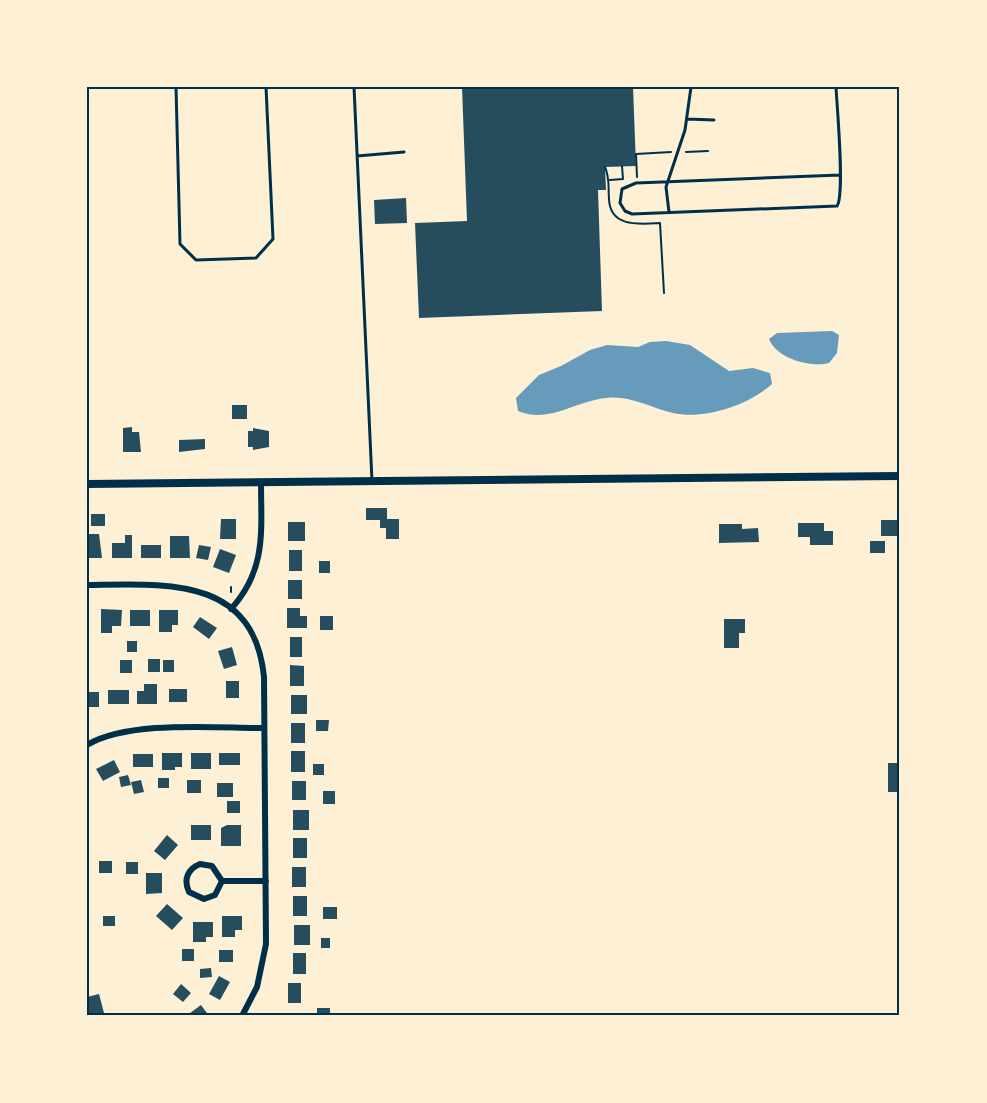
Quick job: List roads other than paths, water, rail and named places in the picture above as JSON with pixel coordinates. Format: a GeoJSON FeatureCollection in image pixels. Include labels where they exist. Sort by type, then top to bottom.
{"type":"FeatureCollection","features":[{"type":"Feature","properties":{"kind":"street"},"geometry":{"type":"LineString","coordinates":[[87,484],[900,476]]}},
{"type":"Feature","properties":{"kind":"street"},"geometry":{"type":"LineString","coordinates":[[231,609],[249,587],[259,561],[261,482]]}},
{"type":"Feature","properties":{"kind":"street"},"geometry":{"type":"LineString","coordinates":[[87,585],[175,585],[206,593],[231,609],[249,630],[260,656],[264,728],[265,957],[257,987],[242,1016]]}},
{"type":"Feature","properties":{"kind":"street"},"geometry":{"type":"LineString","coordinates":[[87,745],[95,740],[132,730],[264,728]]}},
{"type":"Feature","properties":{"kind":"street"},"geometry":{"type":"LineString","coordinates":[[87,738],[95,740]]}},
{"type":"Feature","properties":{"kind":"street"},"geometry":{"type":"LineString","coordinates":[[200,864],[212,866],[222,880],[215,895],[204,899],[189,892],[186,881],[190,870],[200,864]]}},
{"type":"Feature","properties":{"kind":"street"},"geometry":{"type":"LineString","coordinates":[[222,880],[266,881]]}},
{"type":"Feature","properties":{"kind":"lane"},"geometry":{"type":"LineString","coordinates":[[176,87],[180,244],[196,260],[256,258],[273,239],[266,87]]}},
{"type":"Feature","properties":{"kind":"lane"},"geometry":{"type":"LineString","coordinates":[[354,87],[372,481]]}},
{"type":"Feature","properties":{"kind":"lane"},"geometry":{"type":"LineString","coordinates":[[669,213],[665,194],[687,119],[691,87]]}},
{"type":"Feature","properties":{"kind":"lane"},"geometry":{"type":"LineString","coordinates":[[836,87],[841,194],[837,206],[628,213],[619,200],[622,189],[629,184],[840,175]]}},
{"type":"Feature","properties":{"kind":"lane"},"geometry":{"type":"LineString","coordinates":[[687,119],[714,120]]}},
{"type":"Feature","properties":{"kind":"lane"},"geometry":{"type":"LineString","coordinates":[[357,156],[404,152]]}},
{"type":"Feature","properties":{"kind":"water"},"geometry":{"type":"Polygon","coordinates":[[[832,331],[839,335],[837,353],[829,363],[813,364],[794,360],[773,346],[769,339],[777,333],[832,331]]]}},
{"type":"Feature","properties":{"kind":"water"},"geometry":{"type":"Polygon","coordinates":[[[666,341],[690,345],[729,371],[753,368],[770,373],[772,384],[739,404],[698,414],[673,413],[624,398],[595,400],[540,415],[518,411],[516,398],[539,375],[590,350],[607,345],[638,347],[650,342],[666,341]]]}}]}
